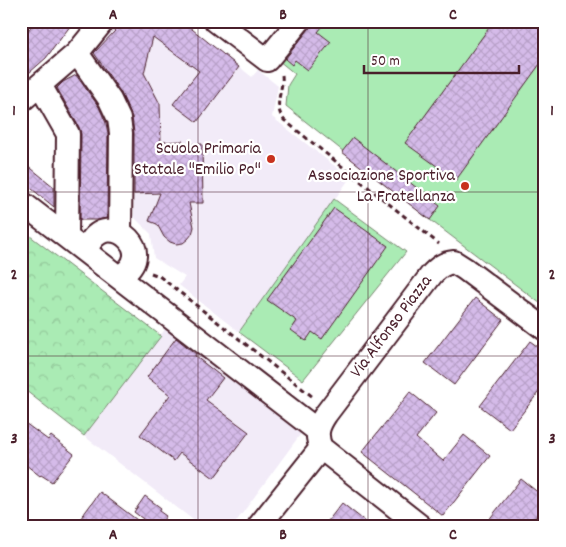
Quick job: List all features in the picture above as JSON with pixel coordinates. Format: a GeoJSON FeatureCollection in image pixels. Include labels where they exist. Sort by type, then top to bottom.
{"type":"FeatureCollection","features":[{"type":"Feature","properties":{"kind":"street"},"geometry":{"type":"LineString","coordinates":[[21,101],[77,53],[103,21]]}},
{"type":"Feature","properties":{"kind":"street"},"geometry":{"type":"LineString","coordinates":[[216,21],[267,60],[299,21]]}},
{"type":"Feature","properties":{"kind":"street"},"geometry":{"type":"LineString","coordinates":[[77,53],[110,100],[119,118],[121,134],[120,232]]}},
{"type":"Feature","properties":{"kind":"street"},"geometry":{"type":"LineString","coordinates":[[40,85],[68,134],[67,237]]}},
{"type":"Feature","properties":{"kind":"street"},"geometry":{"type":"LineString","coordinates":[[21,202],[87,252],[126,270],[420,526]]}},
{"type":"Feature","properties":{"kind":"street"},"geometry":{"type":"LineString","coordinates":[[87,252],[91,241],[99,234],[109,231],[120,232],[128,237],[133,245],[135,254],[126,270]]}},
{"type":"Feature","properties":{"kind":"street"},"geometry":{"type":"LineString","coordinates":[[454,262],[545,329]]}},
{"type":"Feature","properties":{"kind":"street","name":"Via Alfonso Piazza"},"geometry":{"type":"LineString","coordinates":[[259,526],[319,440],[319,424],[329,409],[432,274],[446,263],[454,262]]}},
{"type":"Feature","properties":{"kind":"path"},"geometry":{"type":"LineString","coordinates":[[267,60],[279,68],[282,75],[279,114],[284,120],[444,248],[454,262]]}},
{"type":"Feature","properties":{"kind":"path"},"geometry":{"type":"LineString","coordinates":[[126,270],[159,276],[329,409]]}},
{"type":"Feature","properties":{"kind":"shaded area","name":"Scuola Primaria Statale \"Emilio Po\""},"geometry":{"type":"Polygon","coordinates":[[[109,21],[182,21],[252,77],[258,70],[278,86],[272,117],[350,178],[239,332],[179,285],[185,277],[154,258],[151,234],[134,217],[131,116],[91,49],[109,21]]]}},
{"type":"Feature","properties":{"kind":"shaded area"},"geometry":{"type":"Polygon","coordinates":[[[166,328],[302,432],[233,526],[201,526],[84,436],[166,328]]]}},
{"type":"Feature","properties":{"kind":"green space","name":"Associazione Sportiva La Fratellanza"},"geometry":{"type":"Polygon","coordinates":[[[301,21],[545,21],[545,307],[430,220],[286,106],[288,85],[295,74],[273,56],[301,21]]]}},
{"type":"Feature","properties":{"kind":"green space"},"geometry":{"type":"Polygon","coordinates":[[[334,199],[406,252],[303,380],[239,332],[334,199]]]}},
{"type":"Feature","properties":{"kind":"green space"},"geometry":{"type":"Polygon","coordinates":[[[21,229],[161,336],[84,436],[21,387],[21,229]]]}},
{"type":"Feature","properties":{"kind":"building"},"geometry":{"type":"Polygon","coordinates":[[[35,21],[74,21],[46,58],[21,80],[21,40],[35,21]]]}},
{"type":"Feature","properties":{"kind":"building"},"geometry":{"type":"Polygon","coordinates":[[[116,21],[182,21],[239,67],[197,122],[173,104],[199,71],[153,37],[144,73],[160,104],[161,142],[183,141],[181,144],[202,144],[203,203],[189,203],[194,227],[192,234],[183,243],[176,244],[170,242],[164,237],[157,224],[149,221],[160,193],[134,194],[134,133],[132,117],[121,93],[94,53],[115,31],[113,29],[116,21]]]}},
{"type":"Feature","properties":{"kind":"building"},"geometry":{"type":"Polygon","coordinates":[[[312,21],[327,21],[318,32],[331,42],[308,70],[295,60],[292,65],[285,59],[309,29],[312,21]]]}},
{"type":"Feature","properties":{"kind":"building"},"geometry":{"type":"Polygon","coordinates":[[[494,21],[545,21],[545,57],[456,180],[405,143],[494,21]]]}},
{"type":"Feature","properties":{"kind":"building"},"geometry":{"type":"Polygon","coordinates":[[[76,75],[99,107],[106,123],[108,134],[107,218],[98,220],[80,220],[81,134],[57,88],[63,82],[76,75]]]}},
{"type":"Feature","properties":{"kind":"building"},"geometry":{"type":"Polygon","coordinates":[[[353,138],[440,206],[430,220],[342,152],[353,138]]]}},
{"type":"Feature","properties":{"kind":"building"},"geometry":{"type":"Polygon","coordinates":[[[21,160],[54,187],[54,207],[21,180],[21,160]]]}},
{"type":"Feature","properties":{"kind":"building"},"geometry":{"type":"Polygon","coordinates":[[[334,208],[388,246],[322,339],[312,332],[306,341],[291,330],[297,321],[267,300],[334,208]]]}},
{"type":"Feature","properties":{"kind":"building"},"geometry":{"type":"Polygon","coordinates":[[[475,298],[503,320],[454,385],[425,363],[475,298]]]}},
{"type":"Feature","properties":{"kind":"building"},"geometry":{"type":"Polygon","coordinates":[[[176,338],[223,378],[206,400],[249,432],[214,478],[180,453],[174,461],[140,435],[170,395],[147,377],[176,338]]]}},
{"type":"Feature","properties":{"kind":"building"},"geometry":{"type":"Polygon","coordinates":[[[530,341],[545,352],[545,384],[510,429],[480,406],[530,341]]]}},
{"type":"Feature","properties":{"kind":"building"},"geometry":{"type":"Polygon","coordinates":[[[410,392],[436,413],[416,438],[443,461],[464,435],[490,456],[443,516],[362,452],[410,392]]]}},
{"type":"Feature","properties":{"kind":"building"},"geometry":{"type":"Polygon","coordinates":[[[21,420],[48,440],[51,436],[74,454],[52,482],[40,476],[21,461],[21,420]]]}},
{"type":"Feature","properties":{"kind":"building"},"geometry":{"type":"Polygon","coordinates":[[[521,479],[545,498],[545,505],[528,526],[484,526],[521,479]]]}},
{"type":"Feature","properties":{"kind":"building"},"geometry":{"type":"Polygon","coordinates":[[[100,492],[145,526],[75,526],[100,492]]]}},
{"type":"Feature","properties":{"kind":"building"},"geometry":{"type":"Polygon","coordinates":[[[145,496],[161,508],[159,511],[166,516],[159,526],[152,526],[134,512],[145,496]]]}},
{"type":"Feature","properties":{"kind":"building"},"geometry":{"type":"Polygon","coordinates":[[[342,503],[371,526],[324,526],[342,503]]]}},
{"type":"Feature","properties":{"kind":"place","name":"Scuola Primaria Statale \"Emilio Po\""},"geometry":{"type":"Point","coordinates":[271,159]}},
{"type":"Feature","properties":{"kind":"place","name":"Associazione Sportiva La Fratellanza"},"geometry":{"type":"Point","coordinates":[465,186]}}]}
